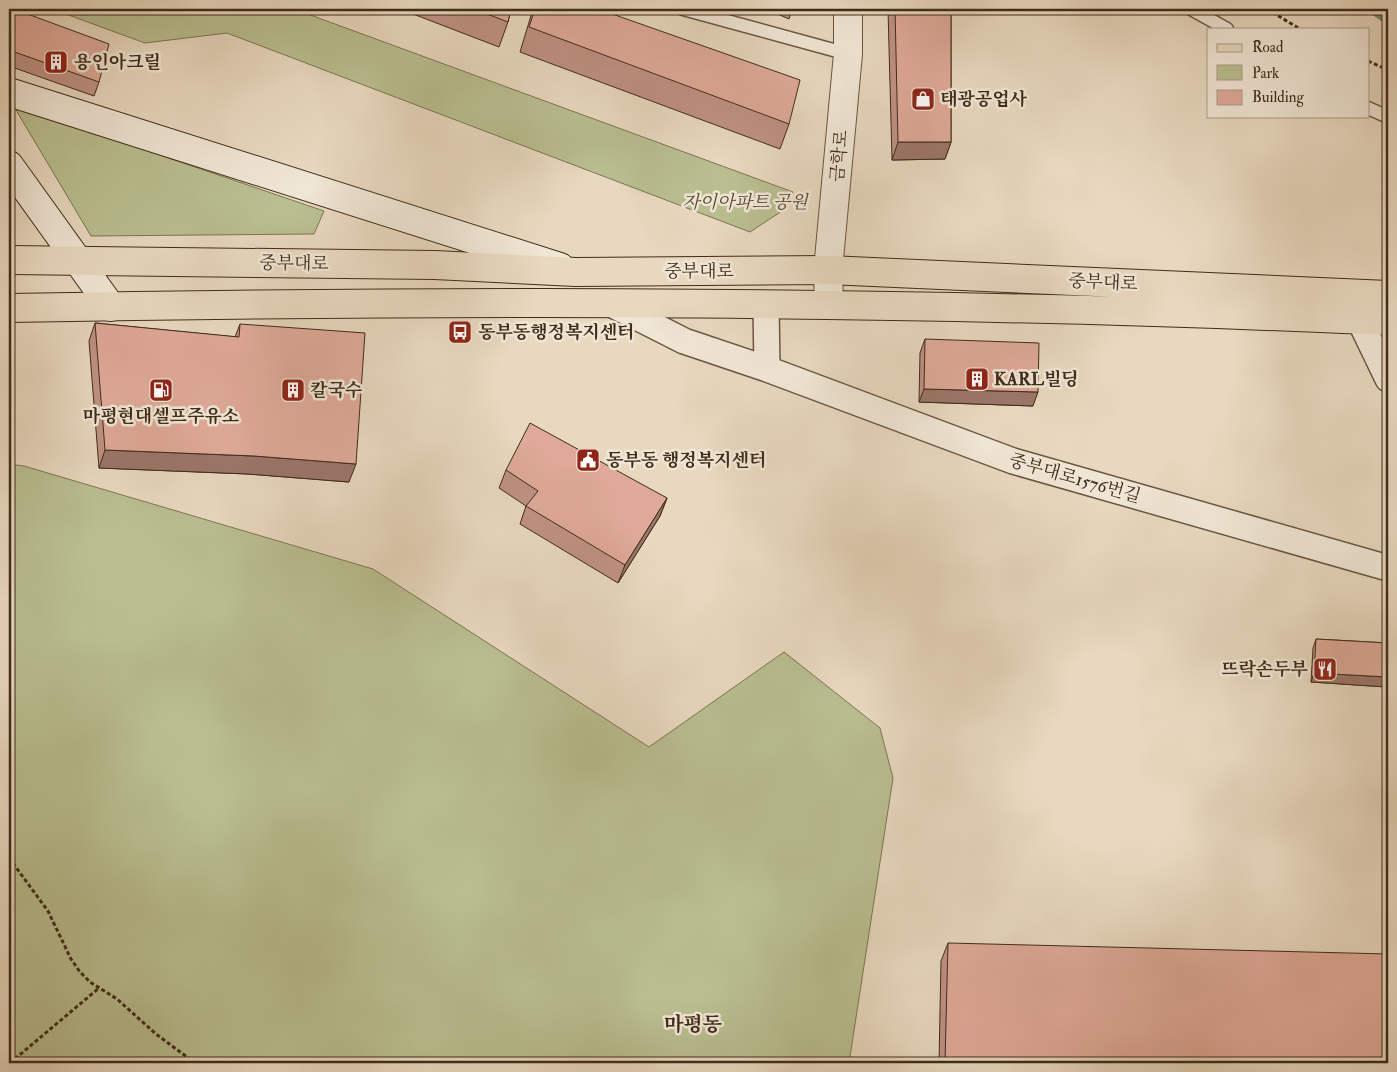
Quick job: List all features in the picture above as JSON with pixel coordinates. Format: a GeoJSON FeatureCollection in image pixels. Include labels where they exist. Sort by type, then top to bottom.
{"type":"FeatureCollection","features":[{"type":"Feature","properties":{"kind":"main road","name":"금학로"},"geometry":{"type":"LineString","coordinates":[[828,304],[828,270],[848,54],[848,9]]}},
{"type":"Feature","properties":{"kind":"main road"},"geometry":{"type":"LineString","coordinates":[[9,92],[576,272]]}},
{"type":"Feature","properties":{"kind":"main road"},"geometry":{"type":"LineString","coordinates":[[9,165],[111,307]]}},
{"type":"Feature","properties":{"kind":"main road","name":"중부대로"},"geometry":{"type":"LineString","coordinates":[[9,260],[435,266],[576,272],[828,270],[1388,295]]}},
{"type":"Feature","properties":{"kind":"main road","name":"중부대로"},"geometry":{"type":"LineString","coordinates":[[9,308],[828,304],[1183,312],[1388,321]]}},
{"type":"Feature","properties":{"kind":"street","name":"중부대로1576번길"},"geometry":{"type":"LineString","coordinates":[[611,304],[684,341],[767,369],[1013,461],[1388,568]]}},
{"type":"Feature","properties":{"kind":"street"},"geometry":{"type":"LineString","coordinates":[[766,304],[767,369]]}},
{"type":"Feature","properties":{"kind":"street"},"geometry":{"type":"LineString","coordinates":[[1359,319],[1388,378]]}},
{"type":"Feature","properties":{"kind":"lane"},"geometry":{"type":"LineString","coordinates":[[683,9],[848,54]]}},
{"type":"Feature","properties":{"kind":"lane"},"geometry":{"type":"LineString","coordinates":[[1191,9],[1225,28]]}},
{"type":"Feature","properties":{"kind":"lane"},"geometry":{"type":"LineString","coordinates":[[1370,109],[1388,117]]}},
{"type":"Feature","properties":{"kind":"path"},"geometry":{"type":"LineString","coordinates":[[1267,9],[1298,28]]}},
{"type":"Feature","properties":{"kind":"path"},"geometry":{"type":"LineString","coordinates":[[1370,62],[1388,70]]}},
{"type":"Feature","properties":{"kind":"path"},"geometry":{"type":"LineString","coordinates":[[9,858],[48,911],[71,959],[80,972],[99,988],[130,1009],[156,1034],[195,1063]]}},
{"type":"Feature","properties":{"kind":"path"},"geometry":{"type":"LineString","coordinates":[[10,1063],[99,988]]}},
{"type":"Feature","properties":{"kind":"green space","name":"자이아파트 공원"},"geometry":{"type":"Polygon","coordinates":[[[52,9],[294,9],[793,192],[782,211],[750,232],[227,33],[145,43],[52,9]]]}},
{"type":"Feature","properties":{"kind":"green space"},"geometry":{"type":"Polygon","coordinates":[[[13,105],[324,211],[314,234],[91,236],[13,105]]]}},
{"type":"Feature","properties":{"kind":"green space"},"geometry":{"type":"Polygon","coordinates":[[[9,464],[24,466],[373,569],[649,747],[784,652],[880,728],[893,778],[849,1063],[9,1063],[9,464]]]}},
{"type":"Feature","properties":{"kind":"building","name":"용인아크릴"},"geometry":{"type":"Polygon","coordinates":[[[9,9],[14,9],[109,44],[99,82],[9,50],[9,9]]]}},
{"type":"Feature","properties":{"kind":"building"},"geometry":{"type":"Polygon","coordinates":[[[474,9],[511,9],[508,22],[474,9]]]}},
{"type":"Feature","properties":{"kind":"building"},"geometry":{"type":"Polygon","coordinates":[[[535,9],[598,9],[800,80],[789,124],[529,27],[535,9]]]}},
{"type":"Feature","properties":{"kind":"building"},"geometry":{"type":"Polygon","coordinates":[[[895,9],[951,9],[951,142],[898,142],[895,9]]]}},
{"type":"Feature","properties":{"kind":"building"},"geometry":{"type":"Polygon","coordinates":[[[95,323],[239,337],[240,324],[365,333],[356,464],[254,456],[105,450],[95,323]]]}},
{"type":"Feature","properties":{"kind":"building","name":"KARL빌딩"},"geometry":{"type":"Polygon","coordinates":[[[925,339],[1039,343],[1038,392],[924,389],[925,339]]]}},
{"type":"Feature","properties":{"kind":"building"},"geometry":{"type":"Polygon","coordinates":[[[530,423],[667,498],[625,565],[526,506],[538,491],[506,470],[530,423]]]}},
{"type":"Feature","properties":{"kind":"building"},"geometry":{"type":"Polygon","coordinates":[[[1316,639],[1388,643],[1388,677],[1314,673],[1316,639]]]}},
{"type":"Feature","properties":{"kind":"building"},"geometry":{"type":"Polygon","coordinates":[[[948,943],[1388,954],[1388,1063],[945,1063],[948,943]]]}},
{"type":"Feature","properties":{"kind":"waterway"},"geometry":{"type":"LineString","coordinates":[[1371,9],[1388,21]]}},
{"type":"Feature","properties":{"kind":"place","name":"용인아크릴"},"geometry":{"type":"Point","coordinates":[56,62]}},
{"type":"Feature","properties":{"kind":"place","name":"태광공업사"},"geometry":{"type":"Point","coordinates":[923,99]}},
{"type":"Feature","properties":{"kind":"place","name":"동부동행정복지센터"},"geometry":{"type":"Point","coordinates":[460,332]}},
{"type":"Feature","properties":{"kind":"place","name":"KARL빌딩"},"geometry":{"type":"Point","coordinates":[977,379]}},
{"type":"Feature","properties":{"kind":"place","name":"마평현대셀프주유소"},"geometry":{"type":"Point","coordinates":[161,390]}},
{"type":"Feature","properties":{"kind":"place","name":"칼국수"},"geometry":{"type":"Point","coordinates":[293,390]}},
{"type":"Feature","properties":{"kind":"place","name":"동부동 행정복지센터"},"geometry":{"type":"Point","coordinates":[588,460]}},
{"type":"Feature","properties":{"kind":"place","name":"뜨락손두부"},"geometry":{"type":"Point","coordinates":[1325,669]}},
{"type":"Feature","properties":{"kind":"district","name":"마평동"},"geometry":{"type":"Point","coordinates":[693,1024]}}]}
